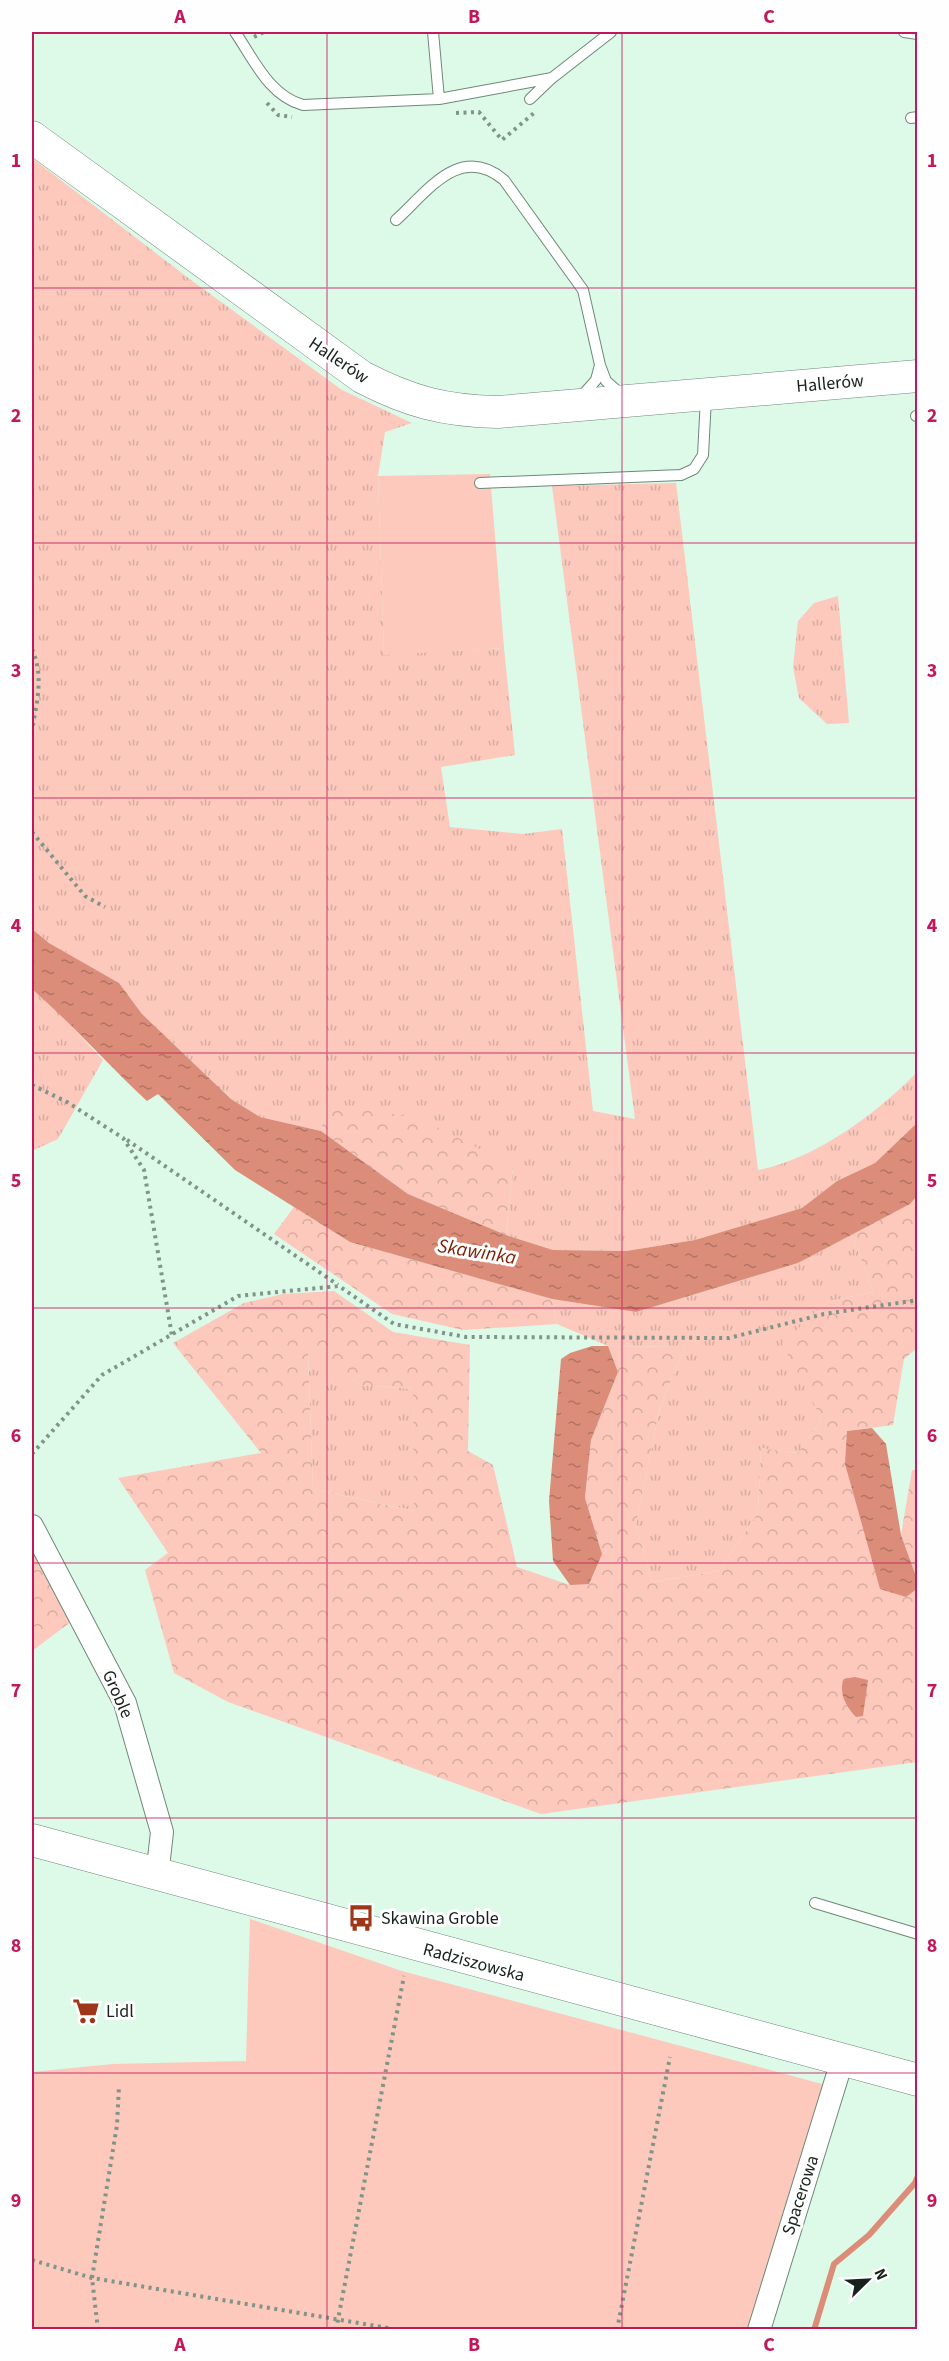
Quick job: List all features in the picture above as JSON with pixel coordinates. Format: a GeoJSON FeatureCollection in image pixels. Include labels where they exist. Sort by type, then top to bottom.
{"type":"FeatureCollection","features":[{"type":"Feature","properties":{"kind":"street","name":"Hallerów"},"geometry":{"type":"LineString","coordinates":[[32,137],[334,358],[387,390],[440,409],[498,412],[918,376]]}},
{"type":"Feature","properties":{"kind":"street","name":"Groble"},"geometry":{"type":"LineString","coordinates":[[32,1526],[125,1703],[162,1832],[157,1876]]}},
{"type":"Feature","properties":{"kind":"street","name":"Radziszowska"},"geometry":{"type":"LineString","coordinates":[[32,1840],[157,1876],[842,2061],[916,2075]]}},
{"type":"Feature","properties":{"kind":"street","name":"Spacerowa"},"geometry":{"type":"LineString","coordinates":[[759,2330],[842,2061]]}},
{"type":"Feature","properties":{"kind":"lane"},"geometry":{"type":"LineString","coordinates":[[235,32],[271,85],[294,103],[303,105],[439,99],[552,78]]}},
{"type":"Feature","properties":{"kind":"lane"},"geometry":{"type":"LineString","coordinates":[[433,32],[439,99]]}},
{"type":"Feature","properties":{"kind":"lane"},"geometry":{"type":"LineString","coordinates":[[530,99],[552,78],[611,32]]}},
{"type":"Feature","properties":{"kind":"lane"},"geometry":{"type":"LineString","coordinates":[[904,32],[918,34]]}},
{"type":"Feature","properties":{"kind":"lane"},"geometry":{"type":"LineString","coordinates":[[396,220],[451,171],[463,165],[478,165],[492,170],[504,180],[583,290],[600,365],[606,381],[626,398],[639,400]]}},
{"type":"Feature","properties":{"kind":"lane"},"geometry":{"type":"LineString","coordinates":[[568,407],[589,390],[596,380],[600,365]]}},
{"type":"Feature","properties":{"kind":"lane"},"geometry":{"type":"LineString","coordinates":[[480,483],[681,476],[694,470],[703,455],[706,394]]}},
{"type":"Feature","properties":{"kind":"lane"},"geometry":{"type":"LineString","coordinates":[[815,1903],[918,1934]]}},
{"type":"Feature","properties":{"kind":"path"},"geometry":{"type":"LineString","coordinates":[[32,649],[40,688],[32,730]]}},
{"type":"Feature","properties":{"kind":"path"},"geometry":{"type":"LineString","coordinates":[[32,832],[86,896],[105,907]]}},
{"type":"Feature","properties":{"kind":"path"},"geometry":{"type":"LineString","coordinates":[[32,1085],[67,1102],[123,1138],[394,1324],[466,1337],[729,1338],[824,1314],[918,1300]]}},
{"type":"Feature","properties":{"kind":"path"},"geometry":{"type":"LineString","coordinates":[[123,1138],[144,1170],[172,1336]]}},
{"type":"Feature","properties":{"kind":"path"},"geometry":{"type":"LineString","coordinates":[[32,1454],[102,1375],[238,1296],[339,1286]]}},
{"type":"Feature","properties":{"kind":"path"},"geometry":{"type":"LineString","coordinates":[[336,2330],[404,1976]]}},
{"type":"Feature","properties":{"kind":"path"},"geometry":{"type":"LineString","coordinates":[[617,2330],[670,2057]]}},
{"type":"Feature","properties":{"kind":"path"},"geometry":{"type":"LineString","coordinates":[[98,2330],[92,2278],[117,2125],[119,2086]]}},
{"type":"Feature","properties":{"kind":"path"},"geometry":{"type":"LineString","coordinates":[[32,2260],[92,2278],[400,2330]]}},
{"type":"Feature","properties":{"kind":"green space"},"geometry":{"type":"Polygon","coordinates":[[[32,158],[191,280],[342,390],[412,423],[385,432],[378,476],[384,654],[504,648],[515,755],[441,767],[450,827],[523,834],[562,829],[593,1111],[635,1119],[552,486],[676,483],[758,1170],[779,1165],[823,1145],[865,1118],[917,1072],[917,1123],[875,1163],[837,1181],[802,1208],[695,1240],[626,1251],[553,1250],[506,1235],[513,1166],[326,1105],[321,1131],[260,1117],[231,1099],[142,1014],[119,983],[49,943],[32,929],[32,158]]]}},
{"type":"Feature","properties":{"kind":"green space"},"geometry":{"type":"Polygon","coordinates":[[[490,474],[504,648],[384,655],[378,476],[490,474]]]}},
{"type":"Feature","properties":{"kind":"green space"},"geometry":{"type":"Polygon","coordinates":[[[838,596],[849,723],[827,724],[799,698],[793,667],[798,621],[814,603],[838,596]]]}},
{"type":"Feature","properties":{"kind":"green space"},"geometry":{"type":"Polygon","coordinates":[[[32,989],[55,1009],[103,1060],[58,1139],[32,1151],[32,989]]]}},
{"type":"Feature","properties":{"kind":"green space"},"geometry":{"type":"Polygon","coordinates":[[[326,1105],[417,1117],[513,1166],[506,1235],[408,1194],[321,1131],[326,1105]]]}},
{"type":"Feature","properties":{"kind":"green space"},"geometry":{"type":"Polygon","coordinates":[[[917,1196],[917,1348],[904,1359],[893,1425],[847,1431],[906,1597],[917,1589],[917,1762],[541,1814],[228,1702],[174,1673],[145,1570],[168,1553],[118,1478],[261,1453],[173,1343],[244,1303],[283,1294],[334,1291],[393,1332],[470,1345],[468,1451],[493,1465],[517,1567],[570,1585],[602,1554],[585,1499],[591,1440],[618,1372],[608,1346],[685,1347],[660,1407],[636,1525],[652,1582],[719,1571],[758,1513],[761,1448],[798,1453],[822,1419],[782,1344],[826,1302],[873,1292],[852,1234],[910,1204],[917,1196]],[[308,1353],[313,1489],[414,1511],[413,1389],[362,1385],[308,1353]]]}},
{"type":"Feature","properties":{"kind":"green space"},"geometry":{"type":"Polygon","coordinates":[[[294,1207],[350,1242],[552,1299],[557,1324],[463,1330],[392,1314],[274,1234],[294,1207]]]}},
{"type":"Feature","properties":{"kind":"green space"},"geometry":{"type":"Polygon","coordinates":[[[852,1234],[873,1292],[826,1302],[822,1419],[798,1453],[761,1448],[758,1513],[719,1571],[652,1582],[636,1525],[660,1407],[685,1347],[608,1346],[557,1324],[552,1299],[636,1312],[798,1263],[852,1234]]]}},
{"type":"Feature","properties":{"kind":"green space"},"geometry":{"type":"Polygon","coordinates":[[[308,1352],[362,1385],[413,1389],[415,1511],[313,1489],[308,1352]]]}},
{"type":"Feature","properties":{"kind":"green space"},"geometry":{"type":"Polygon","coordinates":[[[912,1470],[917,1470],[917,1579],[901,1535],[912,1470]]]}},
{"type":"Feature","properties":{"kind":"green space"},"geometry":{"type":"Polygon","coordinates":[[[32,1544],[72,1621],[32,1651],[32,1544]]]}},
{"type":"Feature","properties":{"kind":"green space"},"geometry":{"type":"Polygon","coordinates":[[[250,1919],[402,1971],[826,2085],[750,2329],[32,2330],[32,2072],[113,2064],[246,2061],[250,1919]]]}},
{"type":"Feature","properties":{"kind":"water","name":"Skawinka"},"geometry":{"type":"Polygon","coordinates":[[[32,929],[49,943],[119,983],[142,1014],[231,1099],[260,1117],[321,1131],[408,1194],[506,1235],[553,1250],[626,1251],[695,1240],[802,1208],[837,1181],[875,1163],[917,1123],[917,1196],[910,1204],[798,1263],[636,1312],[552,1299],[350,1242],[235,1170],[158,1094],[147,1101],[32,989],[32,929]]]}},
{"type":"Feature","properties":{"kind":"water"},"geometry":{"type":"Polygon","coordinates":[[[592,1346],[608,1346],[618,1372],[591,1440],[585,1498],[602,1554],[589,1584],[570,1585],[553,1561],[549,1501],[561,1359],[570,1353],[592,1346]]]}},
{"type":"Feature","properties":{"kind":"water"},"geometry":{"type":"Polygon","coordinates":[[[872,1428],[886,1444],[901,1535],[917,1579],[917,1589],[906,1597],[880,1589],[845,1464],[847,1431],[872,1428]]]}},
{"type":"Feature","properties":{"kind":"water"},"geometry":{"type":"Polygon","coordinates":[[[855,1677],[868,1680],[863,1716],[856,1717],[846,1704],[842,1689],[844,1679],[855,1677]]]}},
{"type":"Feature","properties":{"kind":"waterway"},"geometry":{"type":"LineString","coordinates":[[814,2330],[834,2264],[869,2235],[915,2183],[918,2176]]}},
{"type":"Feature","properties":{"kind":"place","name":"Skawina Groble"},"geometry":{"type":"Point","coordinates":[361,1918]}},
{"type":"Feature","properties":{"kind":"place","name":"Lidl"},"geometry":{"type":"Point","coordinates":[86,2011]}}]}
